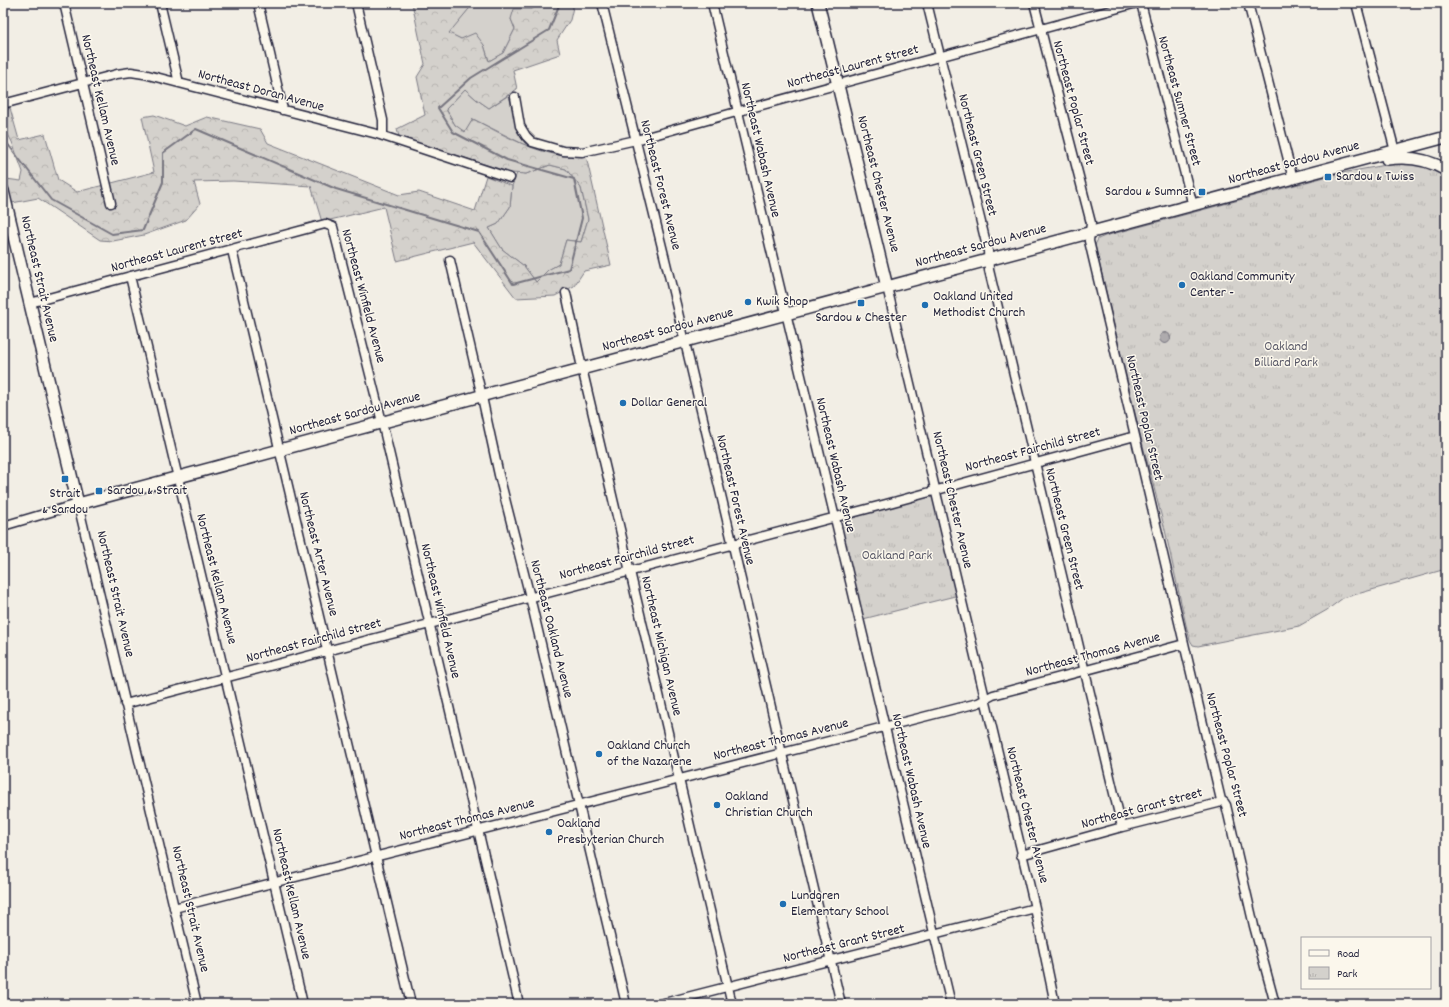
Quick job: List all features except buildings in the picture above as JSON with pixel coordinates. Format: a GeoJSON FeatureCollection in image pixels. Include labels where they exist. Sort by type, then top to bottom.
{"type":"FeatureCollection","features":[{"type":"Feature","properties":{"kind":"main road","name":"Northeast Chester Avenue"},"geometry":{"type":"LineString","coordinates":[[818,3],[887,287]]}},
{"type":"Feature","properties":{"kind":"main road"},"geometry":{"type":"LineString","coordinates":[[1395,154],[1446,131]]}},
{"type":"Feature","properties":{"kind":"main road"},"geometry":{"type":"LineString","coordinates":[[1411,147],[1446,138]]}},
{"type":"Feature","properties":{"kind":"main road","name":"Northeast Sardou Avenue"},"geometry":{"type":"LineString","coordinates":[[78,504],[1345,165],[1395,154]]}},
{"type":"Feature","properties":{"kind":"main road"},"geometry":{"type":"LineString","coordinates":[[1395,154],[1430,163],[1446,170]]}},
{"type":"Feature","properties":{"kind":"main road","name":"Northeast Strait Avenue"},"geometry":{"type":"LineString","coordinates":[[3,191],[78,504]]}},
{"type":"Feature","properties":{"kind":"street","name":"Northeast Kellam Avenue"},"geometry":{"type":"LineString","coordinates":[[64,3],[111,203]]}},
{"type":"Feature","properties":{"kind":"street"},"geometry":{"type":"LineString","coordinates":[[160,3],[179,83]]}},
{"type":"Feature","properties":{"kind":"street"},"geometry":{"type":"LineString","coordinates":[[258,3],[283,110]]}},
{"type":"Feature","properties":{"kind":"street"},"geometry":{"type":"LineString","coordinates":[[356,3],[383,120],[383,136]]}},
{"type":"Feature","properties":{"kind":"street","name":"Northeast Forest Avenue"},"geometry":{"type":"LineString","coordinates":[[602,3],[685,341],[841,1004]]}},
{"type":"Feature","properties":{"kind":"street","name":"Northeast Wabash Avenue"},"geometry":{"type":"LineString","coordinates":[[712,3],[951,1004]]}},
{"type":"Feature","properties":{"kind":"street","name":"Northeast Green Street"},"geometry":{"type":"LineString","coordinates":[[927,3],[988,251],[991,278],[1122,827]]}},
{"type":"Feature","properties":{"kind":"street","name":"Northeast Poplar Street"},"geometry":{"type":"LineString","coordinates":[[1034,3],[1091,223],[1089,241],[1090,247],[1221,800],[1226,805],[1254,926],[1275,1004]]}},
{"type":"Feature","properties":{"kind":"street","name":"Northeast Laurent Street"},"geometry":{"type":"LineString","coordinates":[[515,97],[520,126],[526,136],[537,144],[563,151],[574,152],[596,150],[1137,3]]}},
{"type":"Feature","properties":{"kind":"street","name":"Northeast Sumner Street"},"geometry":{"type":"LineString","coordinates":[[1141,3],[1193,206]]}},
{"type":"Feature","properties":{"kind":"street"},"geometry":{"type":"LineString","coordinates":[[1248,3],[1293,179]]}},
{"type":"Feature","properties":{"kind":"street"},"geometry":{"type":"LineString","coordinates":[[1356,3],[1395,154]]}},
{"type":"Feature","properties":{"kind":"street","name":"Northeast Doran Avenue"},"geometry":{"type":"LineString","coordinates":[[3,104],[117,74],[131,72],[144,74],[383,136],[510,178]]}},
{"type":"Feature","properties":{"kind":"street","name":"Northeast Laurent Street"},"geometry":{"type":"LineString","coordinates":[[30,303],[325,224],[331,226]]}},
{"type":"Feature","properties":{"kind":"street","name":"Northeast Winfield Avenue"},"geometry":{"type":"LineString","coordinates":[[331,226],[333,227],[382,422],[519,1004]]}},
{"type":"Feature","properties":{"kind":"street","name":"Northeast Arter Avenue"},"geometry":{"type":"LineString","coordinates":[[232,250],[411,1004]]}},
{"type":"Feature","properties":{"kind":"street","name":"Northeast Oakland Avenue"},"geometry":{"type":"LineString","coordinates":[[450,260],[482,395],[499,475],[530,597],[626,1004]]}},
{"type":"Feature","properties":{"kind":"street","name":"Northeast Kellam Avenue"},"geometry":{"type":"LineString","coordinates":[[130,276],[304,1004]]}},
{"type":"Feature","properties":{"kind":"street","name":"Northeast Chester Avenue"},"geometry":{"type":"LineString","coordinates":[[887,287],[1034,908],[1055,1004]]}},
{"type":"Feature","properties":{"kind":"street","name":"Northeast Michigan Avenue"},"geometry":{"type":"LineString","coordinates":[[566,294],[582,368],[732,1004]]}},
{"type":"Feature","properties":{"kind":"street","name":"Northeast Fairchild Street"},"geometry":{"type":"LineString","coordinates":[[126,704],[935,491],[1136,436]]}},
{"type":"Feature","properties":{"kind":"street","name":"Northeast Sardou Avenue"},"geometry":{"type":"LineString","coordinates":[[3,526],[78,504]]}},
{"type":"Feature","properties":{"kind":"street","name":"Northeast Strait Avenue"},"geometry":{"type":"LineString","coordinates":[[78,504],[197,1004]]}},
{"type":"Feature","properties":{"kind":"street","name":"Northeast Thomas Avenue"},"geometry":{"type":"LineString","coordinates":[[174,908],[978,703],[993,696],[1184,644]]}},
{"type":"Feature","properties":{"kind":"street","name":"Northeast Grant Street"},"geometry":{"type":"LineString","coordinates":[[1021,855],[1122,827],[1218,803],[1221,800]]}},
{"type":"Feature","properties":{"kind":"street","name":"Northeast Grant Street"},"geometry":{"type":"LineString","coordinates":[[660,1004],[1034,908]]}},
{"type":"Feature","properties":{"kind":"green space"},"geometry":{"type":"Polygon","coordinates":[[[412,3],[480,3],[473,4],[449,33],[461,39],[475,33],[484,45],[489,61],[503,53],[515,29],[511,19],[514,9],[532,9],[540,3],[574,3],[570,20],[557,40],[560,54],[513,70],[517,89],[489,108],[465,89],[446,109],[455,125],[465,132],[473,119],[513,140],[541,151],[571,156],[586,156],[611,265],[584,271],[574,286],[555,296],[516,298],[473,242],[397,261],[384,207],[322,222],[311,186],[233,181],[194,182],[200,204],[186,220],[144,235],[113,241],[100,240],[38,198],[12,203],[6,179],[21,181],[23,172],[12,142],[3,125],[3,113],[10,108],[19,140],[45,134],[58,180],[77,192],[154,172],[142,117],[154,115],[185,126],[207,117],[260,129],[268,143],[399,195],[419,192],[475,211],[486,176],[512,186],[510,207],[498,224],[489,228],[502,249],[524,266],[536,282],[548,270],[559,264],[566,240],[581,242],[588,219],[581,188],[566,169],[550,165],[526,174],[512,173],[399,137],[397,129],[425,115],[417,77],[425,64],[412,3]]]}},
{"type":"Feature","properties":{"kind":"green space"},"geometry":{"type":"Polygon","coordinates":[[[540,3],[532,9],[511,19],[515,29],[503,53],[489,61],[484,45],[461,39],[448,33],[473,4],[540,3]]]}},
{"type":"Feature","properties":{"kind":"green space"},"geometry":{"type":"Polygon","coordinates":[[[465,89],[489,108],[509,95],[518,133],[527,146],[473,119],[465,133],[455,125],[446,109],[465,89]]]}},
{"type":"Feature","properties":{"kind":"green space","name":"Oakland Billiard Park"},"geometry":{"type":"Polygon","coordinates":[[[1397,163],[1422,166],[1434,169],[1446,175],[1446,569],[1343,598],[1327,610],[1299,626],[1198,646],[1193,645],[1186,625],[1165,530],[1140,434],[1095,245],[1098,239],[1105,236],[1336,174],[1397,163]]]}},
{"type":"Feature","properties":{"kind":"green space"},"geometry":{"type":"Polygon","coordinates":[[[550,165],[566,169],[581,188],[588,219],[581,242],[566,240],[559,264],[548,270],[536,282],[524,266],[502,249],[489,228],[498,224],[510,207],[512,186],[517,173],[526,174],[550,165]]]}},
{"type":"Feature","properties":{"kind":"green space","name":"Oakland Park"},"geometry":{"type":"Polygon","coordinates":[[[935,491],[959,595],[859,620],[834,517],[935,491]]]}},
{"type":"Feature","properties":{"kind":"water"},"geometry":{"type":"Polygon","coordinates":[[[1165,332],[1169,334],[1171,338],[1169,342],[1165,344],[1161,342],[1159,338],[1161,334],[1165,332]]]}},
{"type":"Feature","properties":{"kind":"waterway"},"geometry":{"type":"LineString","coordinates":[[3,138],[51,200],[112,234],[143,230],[163,182],[163,153],[196,129],[336,189],[479,232],[513,284],[569,269],[582,218],[574,179],[507,160],[453,132],[438,108],[471,78],[549,30],[560,3]]}},
{"type":"Feature","properties":{"kind":"place","name":"Sardou & Twiss"},"geometry":{"type":"Point","coordinates":[1328,177]}},
{"type":"Feature","properties":{"kind":"place","name":"Sardou & Sumner"},"geometry":{"type":"Point","coordinates":[1202,192]}},
{"type":"Feature","properties":{"kind":"place","name":"Oakland Community Center -"},"geometry":{"type":"Point","coordinates":[1182,285]}},
{"type":"Feature","properties":{"kind":"place","name":"Kwik Shop"},"geometry":{"type":"Point","coordinates":[748,302]}},
{"type":"Feature","properties":{"kind":"place","name":"Sardou & Chester"},"geometry":{"type":"Point","coordinates":[861,303]}},
{"type":"Feature","properties":{"kind":"place","name":"Oakland United Methodist Church"},"geometry":{"type":"Point","coordinates":[925,305]}},
{"type":"Feature","properties":{"kind":"place","name":"Dollar General"},"geometry":{"type":"Point","coordinates":[623,403]}},
{"type":"Feature","properties":{"kind":"place","name":"Strait & Sardou"},"geometry":{"type":"Point","coordinates":[65,479]}},
{"type":"Feature","properties":{"kind":"place","name":"Sardou & Strait"},"geometry":{"type":"Point","coordinates":[99,491]}},
{"type":"Feature","properties":{"kind":"place","name":"Oakland Church of the Nazarene"},"geometry":{"type":"Point","coordinates":[599,754]}},
{"type":"Feature","properties":{"kind":"place","name":"Oakland Christian Church"},"geometry":{"type":"Point","coordinates":[717,805]}},
{"type":"Feature","properties":{"kind":"place","name":"Oakland Presbyterian Church"},"geometry":{"type":"Point","coordinates":[549,832]}},
{"type":"Feature","properties":{"kind":"place","name":"Lundgren Elementary School"},"geometry":{"type":"Point","coordinates":[783,904]}}]}
